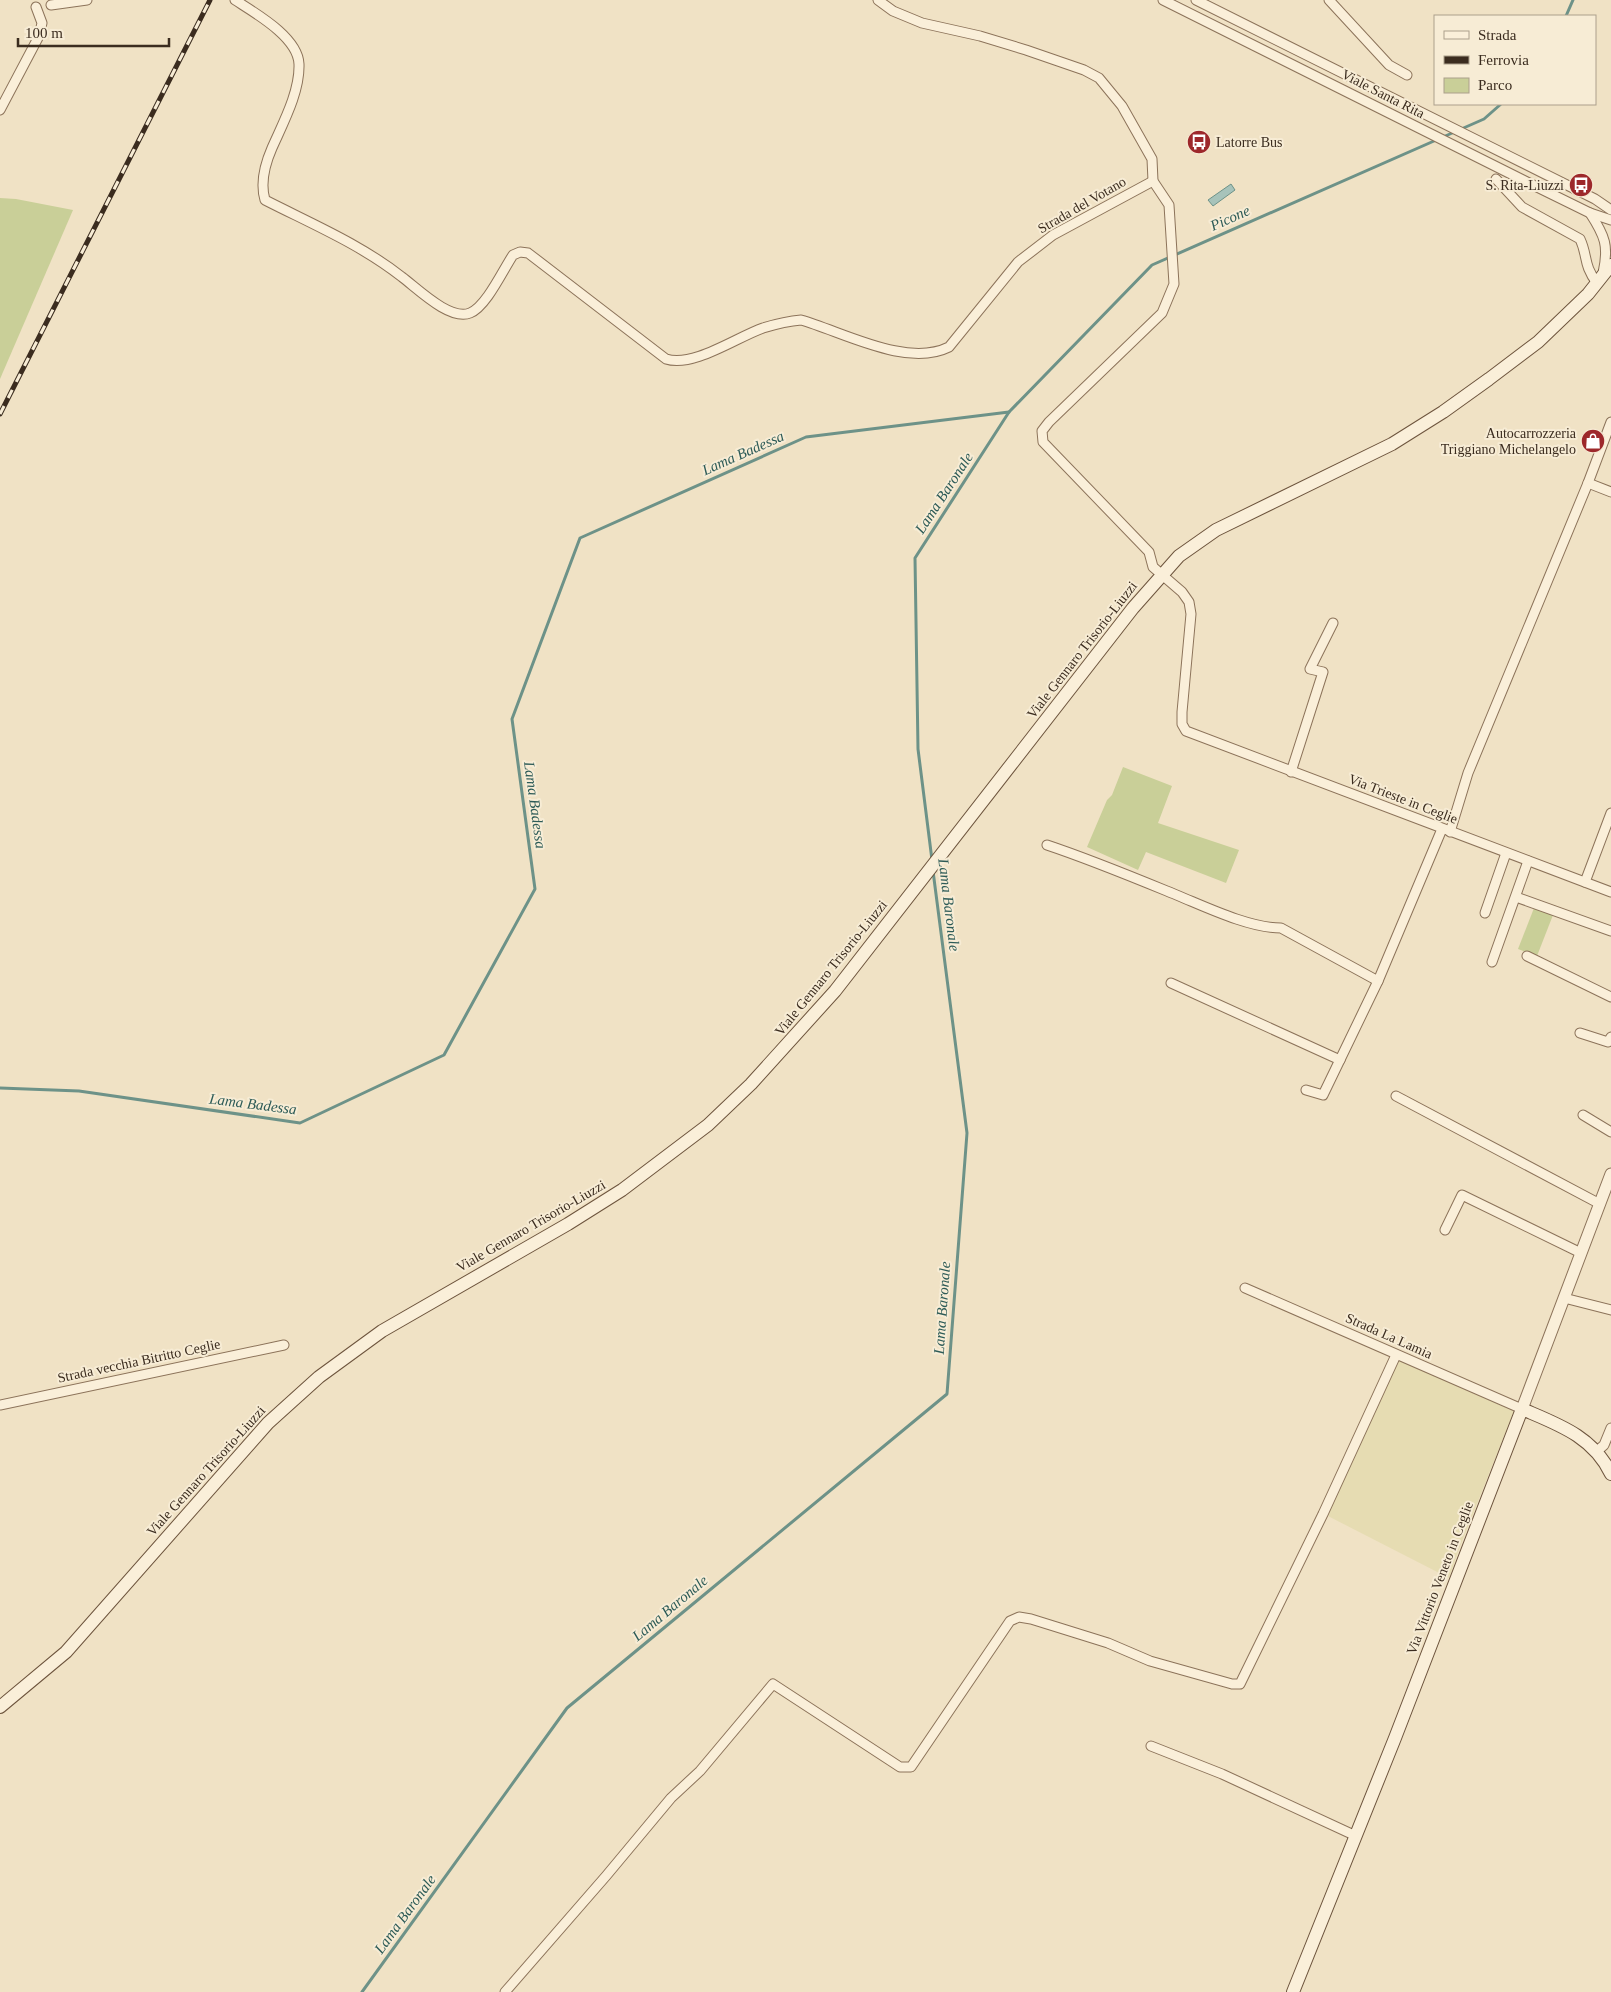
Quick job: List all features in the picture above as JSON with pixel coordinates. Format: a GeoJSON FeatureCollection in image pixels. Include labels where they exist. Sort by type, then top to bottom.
{"type":"FeatureCollection","features":[{"type":"Feature","properties":{"kind":"main road","name":"Viale Gennaro Trisorio-Liuzzi"},"geometry":{"type":"LineString","coordinates":[[0,1707],[66,1652],[268,1423],[319,1377],[382,1331],[568,1224],[622,1190],[708,1125],[751,1084],[835,991],[1133,608],[1179,556],[1216,530],[1392,444],[1443,412],[1538,342],[1588,294],[1603,274]]}},
{"type":"Feature","properties":{"kind":"main road"},"geometry":{"type":"LineString","coordinates":[[1522,1408],[1578,1434],[1596,1452],[1611,1474]]}},
{"type":"Feature","properties":{"kind":"main road","name":"Via Vittorio Veneto in Ceglie"},"geometry":{"type":"LineString","coordinates":[[1294,1992],[1522,1408]]}},
{"type":"Feature","properties":{"kind":"street"},"geometry":{"type":"LineString","coordinates":[[51,5],[87,0]]}},
{"type":"Feature","properties":{"kind":"street","name":"Strada del Votano"},"geometry":{"type":"LineString","coordinates":[[235,0],[267,21],[289,42],[299,62],[294,93],[266,164],[262,191],[265,200],[359,247],[395,271],[446,310],[460,315],[471,313],[481,305],[513,255],[520,252],[528,253],[666,359],[675,362],[685,360],[762,329],[789,321],[801,320],[890,351],[937,354],[949,347],[1018,262],[1053,235],[1153,181]]}},
{"type":"Feature","properties":{"kind":"street"},"geometry":{"type":"LineString","coordinates":[[878,0],[892,10],[922,22],[980,36],[1026,50],[1084,70],[1099,78],[1122,106],[1152,159],[1153,181],[1169,205],[1174,284],[1162,314],[1049,422],[1042,431],[1043,442],[1149,552],[1153,567],[1162,574]]}},
{"type":"Feature","properties":{"kind":"street","name":"Viale Santa Rita"},"geometry":{"type":"LineString","coordinates":[[1163,0],[1544,191],[1590,213],[1611,220]]}},
{"type":"Feature","properties":{"kind":"street","name":"Viale Santa Rita"},"geometry":{"type":"LineString","coordinates":[[1196,0],[1595,199]]}},
{"type":"Feature","properties":{"kind":"street"},"geometry":{"type":"LineString","coordinates":[[1329,0],[1389,64],[1407,75]]}},
{"type":"Feature","properties":{"kind":"street"},"geometry":{"type":"LineString","coordinates":[[0,110],[39,36],[42,23],[36,7]]}},
{"type":"Feature","properties":{"kind":"street"},"geometry":{"type":"LineString","coordinates":[[1544,191],[1551,177]]}},
{"type":"Feature","properties":{"kind":"street"},"geometry":{"type":"LineString","coordinates":[[1496,179],[1522,207],[1580,239],[1589,272],[1603,274],[1607,252],[1605,241],[1590,213]]}},
{"type":"Feature","properties":{"kind":"street"},"geometry":{"type":"LineString","coordinates":[[1595,199],[1611,204]]}},
{"type":"Feature","properties":{"kind":"street"},"geometry":{"type":"LineString","coordinates":[[1595,199],[1611,210]]}},
{"type":"Feature","properties":{"kind":"street"},"geometry":{"type":"LineString","coordinates":[[1306,1090],[1323,1095],[1378,981],[1446,830],[1468,772],[1588,483],[1611,422]]}},
{"type":"Feature","properties":{"kind":"street"},"geometry":{"type":"LineString","coordinates":[[1588,483],[1611,492]]}},
{"type":"Feature","properties":{"kind":"street","name":"Via Trieste in Ceglie"},"geometry":{"type":"LineString","coordinates":[[1162,574],[1182,592],[1189,602],[1191,614],[1182,712],[1182,724],[1186,732],[1611,892]]}},
{"type":"Feature","properties":{"kind":"street"},"geometry":{"type":"LineString","coordinates":[[1291,772],[1323,672],[1310,669],[1332,622]]}},
{"type":"Feature","properties":{"kind":"street"},"geometry":{"type":"LineString","coordinates":[[1584,882],[1611,813]]}},
{"type":"Feature","properties":{"kind":"street"},"geometry":{"type":"LineString","coordinates":[[1047,845],[1083,857],[1206,907],[1268,928],[1281,928],[1378,981]]}},
{"type":"Feature","properties":{"kind":"street"},"geometry":{"type":"LineString","coordinates":[[1484,913],[1506,853]]}},
{"type":"Feature","properties":{"kind":"street"},"geometry":{"type":"LineString","coordinates":[[1492,962],[1528,861]]}},
{"type":"Feature","properties":{"kind":"street"},"geometry":{"type":"LineString","coordinates":[[1516,897],[1611,931]]}},
{"type":"Feature","properties":{"kind":"street"},"geometry":{"type":"LineString","coordinates":[[1527,956],[1611,996]]}},
{"type":"Feature","properties":{"kind":"street"},"geometry":{"type":"LineString","coordinates":[[1171,983],[1340,1060]]}},
{"type":"Feature","properties":{"kind":"street"},"geometry":{"type":"LineString","coordinates":[[1580,1034],[1608,1042],[1611,1036]]}},
{"type":"Feature","properties":{"kind":"street"},"geometry":{"type":"LineString","coordinates":[[1396,1096],[1600,1204]]}},
{"type":"Feature","properties":{"kind":"street"},"geometry":{"type":"LineString","coordinates":[[1583,1115],[1611,1132]]}},
{"type":"Feature","properties":{"kind":"street","name":"Via Vittorio Veneto in Ceglie"},"geometry":{"type":"LineString","coordinates":[[1522,1408],[1611,1174]]}},
{"type":"Feature","properties":{"kind":"street"},"geometry":{"type":"LineString","coordinates":[[1445,1230],[1462,1195],[1581,1252]]}},
{"type":"Feature","properties":{"kind":"street","name":"Strada La Lamia"},"geometry":{"type":"LineString","coordinates":[[1246,1288],[1396,1355],[1522,1408]]}},
{"type":"Feature","properties":{"kind":"street"},"geometry":{"type":"LineString","coordinates":[[1564,1298],[1611,1310]]}},
{"type":"Feature","properties":{"kind":"street","name":"Strada vecchia Bitritto Ceglie"},"geometry":{"type":"LineString","coordinates":[[0,1405],[284,1345]]}},
{"type":"Feature","properties":{"kind":"street"},"geometry":{"type":"LineString","coordinates":[[505,1992],[671,1798],[700,1771],[773,1684],[900,1767],[911,1767],[1010,1621],[1019,1617],[1108,1643],[1150,1661],[1232,1684],[1240,1684],[1396,1355]]}},
{"type":"Feature","properties":{"kind":"street"},"geometry":{"type":"LineString","coordinates":[[1596,1452],[1604,1445],[1611,1428]]}},
{"type":"Feature","properties":{"kind":"street"},"geometry":{"type":"LineString","coordinates":[[1151,1746],[1222,1774],[1356,1836]]}},
{"type":"Feature","properties":{"kind":"shaded area"},"geometry":{"type":"Polygon","coordinates":[[[1398,1361],[1514,1411],[1449,1578],[1324,1514],[1398,1361]]]}},
{"type":"Feature","properties":{"kind":"green space"},"geometry":{"type":"Polygon","coordinates":[[[0,198],[16,199],[73,210],[0,379],[0,198]]]}},
{"type":"Feature","properties":{"kind":"green space"},"geometry":{"type":"Polygon","coordinates":[[[1123,767],[1172,786],[1158,823],[1239,850],[1226,883],[1146,852],[1138,870],[1087,847],[1123,767]]]}},
{"type":"Feature","properties":{"kind":"green space"},"geometry":{"type":"Polygon","coordinates":[[[1534,908],[1553,915],[1537,956],[1518,949],[1534,908]]]}},
{"type":"Feature","properties":{"kind":"water"},"geometry":{"type":"Polygon","coordinates":[[[1231,184],[1235,190],[1213,206],[1208,200],[1231,184]]]}},
{"type":"Feature","properties":{"kind":"waterway","name":"Picone"},"geometry":{"type":"LineString","coordinates":[[1566,15],[1573,0]]}},
{"type":"Feature","properties":{"kind":"waterway","name":"Picone"},"geometry":{"type":"LineString","coordinates":[[932,860],[918,749],[915,558],[1009,412],[1152,265],[1484,119],[1500,105]]}},
{"type":"Feature","properties":{"kind":"waterway","name":"Lama Badessa"},"geometry":{"type":"LineString","coordinates":[[0,1088],[79,1091],[300,1123],[444,1055],[535,889],[512,719],[580,538],[806,437],[1009,412]]}},
{"type":"Feature","properties":{"kind":"waterway","name":"Lama Baronale"},"geometry":{"type":"LineString","coordinates":[[362,1992],[567,1708],[947,1394],[967,1133],[933,871]]}},
{"type":"Feature","properties":{"kind":"railway"},"geometry":{"type":"LineString","coordinates":[[0,414],[210,0]]}},
{"type":"Feature","properties":{"kind":"place","name":"Latorre Bus"},"geometry":{"type":"Point","coordinates":[1199,142]}},
{"type":"Feature","properties":{"kind":"place","name":"S. Rita-Liuzzi"},"geometry":{"type":"Point","coordinates":[1581,185]}},
{"type":"Feature","properties":{"kind":"place","name":"Autocarrozzeria Triggiano Michelangelo"},"geometry":{"type":"Point","coordinates":[1593,441]}}]}
